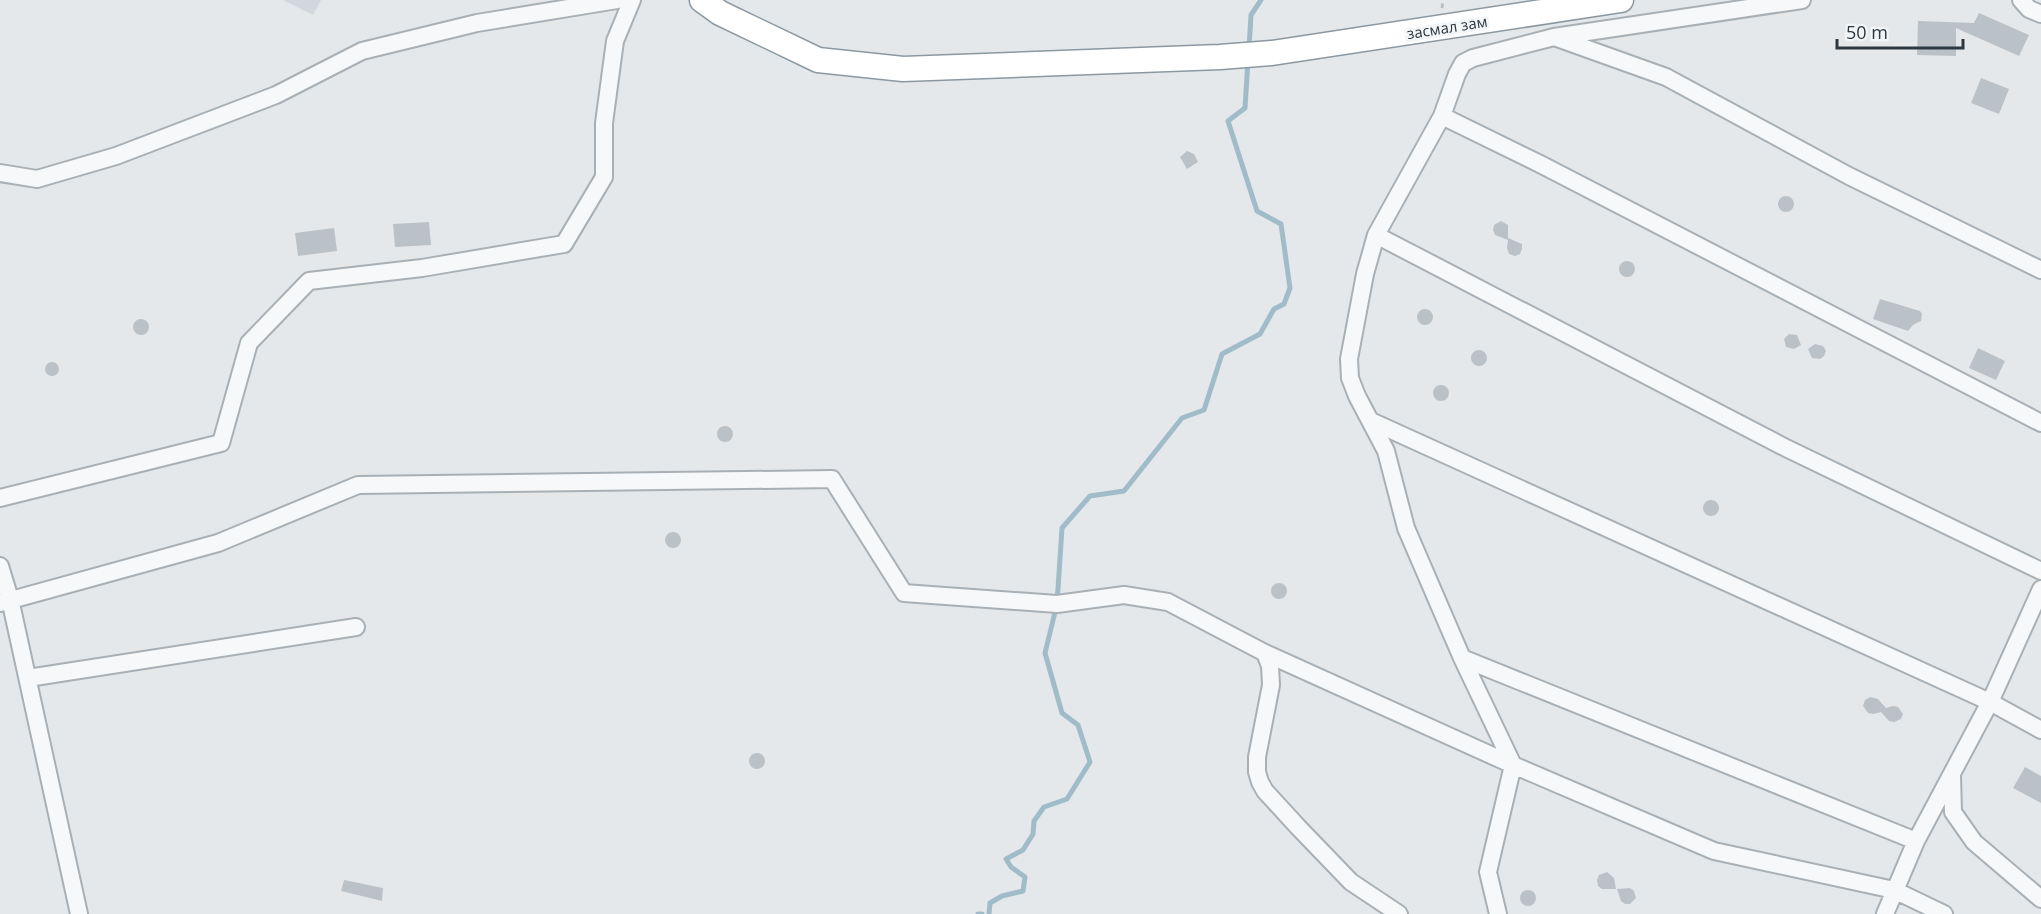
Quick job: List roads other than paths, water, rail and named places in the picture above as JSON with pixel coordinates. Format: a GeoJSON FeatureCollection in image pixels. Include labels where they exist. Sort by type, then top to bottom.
{"type":"FeatureCollection","features":[{"type":"Feature","properties":{"kind":"highway","name":"засмал зам"},"geometry":{"type":"LineString","coordinates":[[715,4],[818,60],[903,69],[1272,53],[1621,0]]}},
{"type":"Feature","properties":{"kind":"street"},"geometry":{"type":"LineString","coordinates":[[0,173],[37,179],[116,156],[276,95],[362,51],[477,23],[616,0]]}},
{"type":"Feature","properties":{"kind":"street"},"geometry":{"type":"LineString","coordinates":[[0,498],[221,443],[249,343],[309,281],[422,268],[564,244],[604,177],[604,123],[615,41],[632,0]]}},
{"type":"Feature","properties":{"kind":"street"},"geometry":{"type":"LineString","coordinates":[[1498,914],[1488,872],[1513,765],[1462,658],[1406,528],[1386,451],[1350,378],[1349,359],[1365,274],[1376,235],[1442,116],[1463,63],[1473,58],[1554,37],[1802,0]]}},
{"type":"Feature","properties":{"kind":"street"},"geometry":{"type":"LineString","coordinates":[[2021,0],[2029,9],[2041,14]]}},
{"type":"Feature","properties":{"kind":"street"},"geometry":{"type":"LineString","coordinates":[[1554,37],[1666,76],[1849,176],[2041,270]]}},
{"type":"Feature","properties":{"kind":"street"},"geometry":{"type":"LineString","coordinates":[[1442,116],[1542,165],[2041,423]]}},
{"type":"Feature","properties":{"kind":"street"},"geometry":{"type":"LineString","coordinates":[[1376,235],[1786,448],[2041,571]]}},
{"type":"Feature","properties":{"kind":"street"},"geometry":{"type":"LineString","coordinates":[[1371,421],[1990,702],[2041,730]]}},
{"type":"Feature","properties":{"kind":"street"},"geometry":{"type":"LineString","coordinates":[[5,601],[218,543],[358,485],[831,479],[904,593],[1057,604],[1124,595],[1168,602],[1265,653],[1513,765],[1714,851],[1894,890],[1944,914]]}},
{"type":"Feature","properties":{"kind":"street"},"geometry":{"type":"LineString","coordinates":[[0,566],[5,601],[28,678],[79,914]]}},
{"type":"Feature","properties":{"kind":"street"},"geometry":{"type":"LineString","coordinates":[[1885,914],[1916,841],[1990,702],[2041,589]]}},
{"type":"Feature","properties":{"kind":"street"},"geometry":{"type":"LineString","coordinates":[[28,678],[356,627]]}},
{"type":"Feature","properties":{"kind":"street"},"geometry":{"type":"LineString","coordinates":[[1265,653],[1270,666],[1271,685],[1257,757],[1260,782],[1265,791],[1291,820],[1351,882],[1399,914]]}},
{"type":"Feature","properties":{"kind":"street"},"geometry":{"type":"LineString","coordinates":[[1462,658],[1916,841]]}},
{"type":"Feature","properties":{"kind":"street"},"geometry":{"type":"LineString","coordinates":[[1952,774],[1953,812],[1974,842],[2041,899]]}},
{"type":"Feature","properties":{"kind":"waterway"},"geometry":{"type":"LineString","coordinates":[[1249,48],[1251,15],[1261,0]]}},
{"type":"Feature","properties":{"kind":"waterway"},"geometry":{"type":"LineString","coordinates":[[989,914],[990,903],[1002,896],[1023,891],[1025,877],[1011,867],[1006,859],[1023,850],[1033,834],[1034,821],[1044,807],[1067,799],[1090,762],[1078,725],[1062,713],[1045,653],[1057,604],[1062,528],[1090,496],[1124,491],[1182,418],[1204,410],[1222,354],[1260,334],[1274,309],[1284,304],[1290,288],[1281,224],[1257,211],[1228,121],[1245,108],[1248,60]]}}]}
